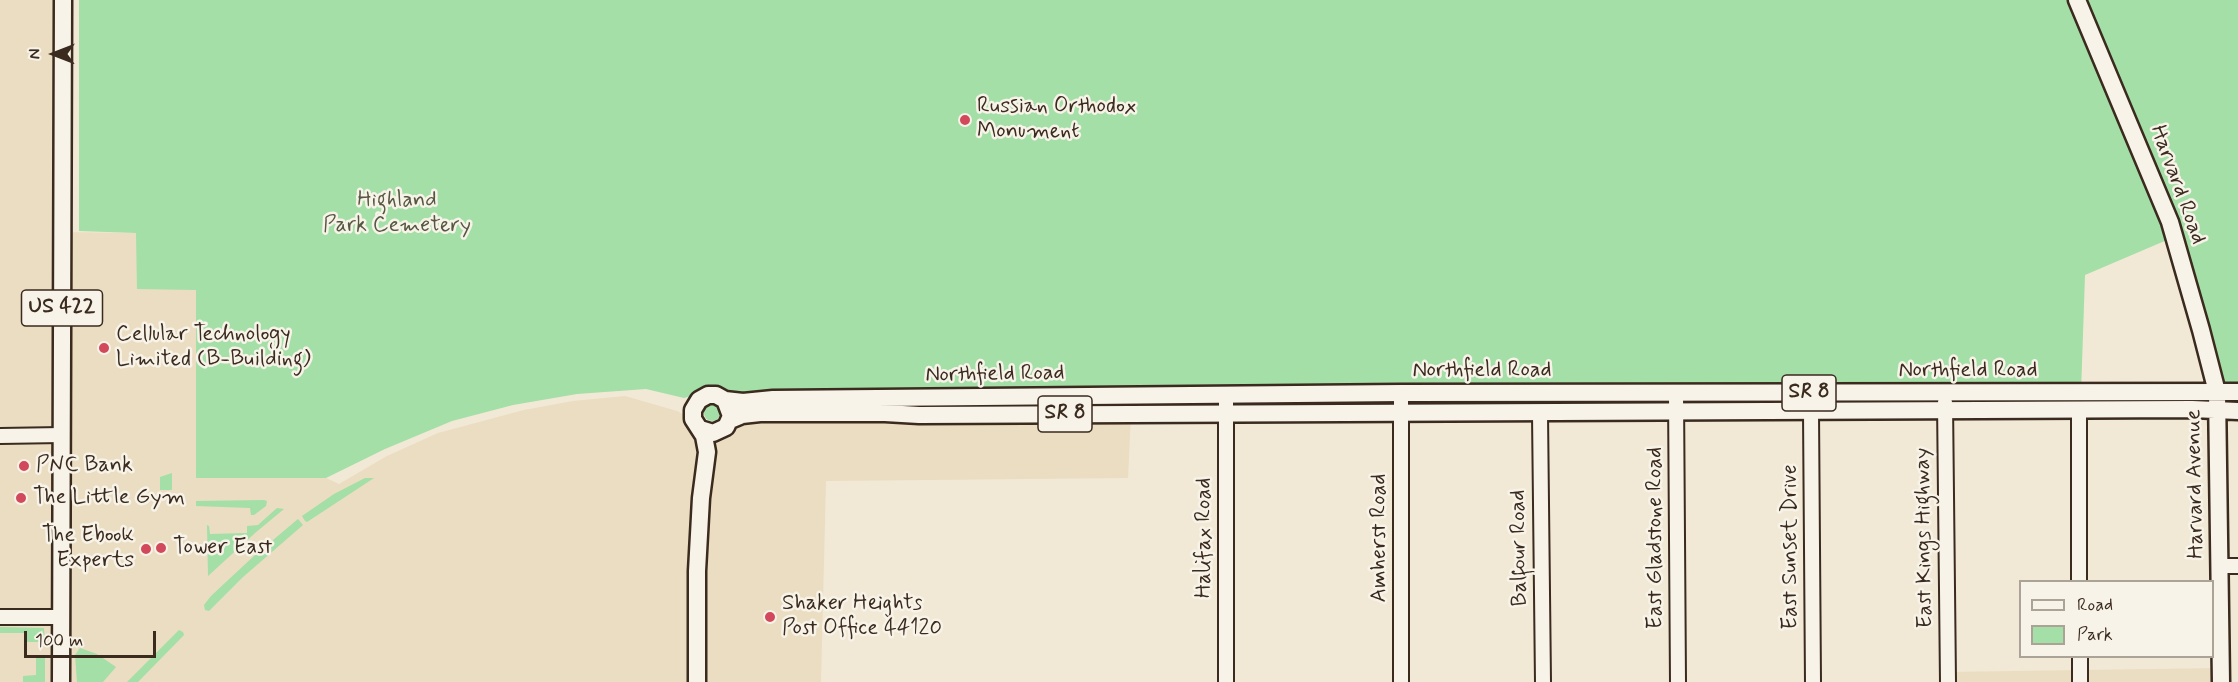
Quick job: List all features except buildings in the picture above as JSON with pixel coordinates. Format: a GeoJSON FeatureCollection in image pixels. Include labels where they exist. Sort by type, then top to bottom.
{"type":"FeatureCollection","features":[{"type":"Feature","properties":{"kind":"main road","name":"US 422"},"geometry":{"type":"LineString","coordinates":[[61,682],[63,0]]}},
{"type":"Feature","properties":{"kind":"main road","name":"Harvard Road"},"geometry":{"type":"LineString","coordinates":[[2077,0],[2170,222],[2217,392]]}},
{"type":"Feature","properties":{"kind":"main road","name":"Harvard Avenue"},"geometry":{"type":"LineString","coordinates":[[2217,392],[2220,682]]}},
{"type":"Feature","properties":{"kind":"main road","name":"Northfield Road"},"geometry":{"type":"LineString","coordinates":[[725,400],[743,402],[773,399],[1401,393],[2238,392]]}},
{"type":"Feature","properties":{"kind":"main road","name":"SR 8"},"geometry":{"type":"LineString","coordinates":[[697,682],[697,585],[701,498],[706,453],[704,436],[693,415],[694,407],[699,400],[711,395],[725,400]]}},
{"type":"Feature","properties":{"kind":"main road"},"geometry":{"type":"LineString","coordinates":[[700,429],[713,433],[726,425],[730,411],[725,400]]}},
{"type":"Feature","properties":{"kind":"main road","name":"Northfield Road"},"geometry":{"type":"LineString","coordinates":[[726,425],[742,415],[760,413],[920,415],[1540,414],[2192,409],[2238,411]]}},
{"type":"Feature","properties":{"kind":"main road","name":"SR 8"},"geometry":{"type":"LineString","coordinates":[[699,541],[710,501],[716,446],[726,425]]}},
{"type":"Feature","properties":{"kind":"street","name":"Amherst Road"},"geometry":{"type":"LineString","coordinates":[[1401,393],[1401,682]]}},
{"type":"Feature","properties":{"kind":"street","name":"East Kings Highway"},"geometry":{"type":"LineString","coordinates":[[1944,393],[1948,682]]}},
{"type":"Feature","properties":{"kind":"street","name":"Halifax Road"},"geometry":{"type":"LineString","coordinates":[[1226,394],[1226,682]]}},
{"type":"Feature","properties":{"kind":"street","name":"East Gladstone Road"},"geometry":{"type":"LineString","coordinates":[[1676,394],[1678,682]]}},
{"type":"Feature","properties":{"kind":"street"},"geometry":{"type":"LineString","coordinates":[[2079,410],[2079,580]]}},
{"type":"Feature","properties":{"kind":"street","name":"East Sunset Drive"},"geometry":{"type":"LineString","coordinates":[[1810,412],[1813,682]]}},
{"type":"Feature","properties":{"kind":"street","name":"Balfour Road"},"geometry":{"type":"LineString","coordinates":[[1540,414],[1543,682]]}},
{"type":"Feature","properties":{"kind":"street"},"geometry":{"type":"LineString","coordinates":[[0,436],[62,435]]}},
{"type":"Feature","properties":{"kind":"street"},"geometry":{"type":"LineString","coordinates":[[2220,566],[2238,566]]}},
{"type":"Feature","properties":{"kind":"street"},"geometry":{"type":"LineString","coordinates":[[0,617],[60,616]]}},
{"type":"Feature","properties":{"kind":"street"},"geometry":{"type":"LineString","coordinates":[[2080,658],[2080,682]]}},
{"type":"Feature","properties":{"kind":"shaded area"},"geometry":{"type":"Polygon","coordinates":[[[0,0],[63,0],[62,232],[136,233],[197,290],[196,478],[326,478],[339,484],[387,456],[438,433],[524,410],[573,401],[625,396],[677,411],[693,419],[700,429],[730,420],[1131,414],[1128,478],[826,481],[821,682],[0,682],[0,0]]]}},
{"type":"Feature","properties":{"kind":"shaded area"},"geometry":{"type":"Polygon","coordinates":[[[2220,668],[2221,682],[1948,682],[1948,672],[2220,668]]]}},
{"type":"Feature","properties":{"kind":"green space","name":"Highland Park Cemetery"},"geometry":{"type":"Polygon","coordinates":[[[79,0],[2238,0],[2238,392],[2217,392],[2174,237],[2085,275],[2081,393],[1929,398],[1933,403],[1686,406],[1686,401],[740,399],[711,390],[684,398],[646,389],[577,394],[513,405],[452,421],[385,449],[326,478],[196,478],[196,290],[137,289],[136,233],[79,231],[79,0]]]}},
{"type":"Feature","properties":{"kind":"green space"},"geometry":{"type":"Polygon","coordinates":[[[1660,399],[1664,403],[1660,407],[1412,407],[1411,400],[1660,399]]]}},
{"type":"Feature","properties":{"kind":"green space"},"geometry":{"type":"Polygon","coordinates":[[[1213,400],[1212,408],[914,407],[948,405],[1213,400]]]}},
{"type":"Feature","properties":{"kind":"green space"},"geometry":{"type":"Polygon","coordinates":[[[1383,400],[1387,402],[1387,406],[1236,408],[1236,403],[1383,400]]]}},
{"type":"Feature","properties":{"kind":"green space"},"geometry":{"type":"Polygon","coordinates":[[[712,405],[718,407],[720,413],[718,419],[712,421],[706,419],[704,413],[706,407],[712,405]]]}},
{"type":"Feature","properties":{"kind":"green space"},"geometry":{"type":"Polygon","coordinates":[[[172,473],[172,490],[160,490],[160,477],[172,473]]]}},
{"type":"Feature","properties":{"kind":"green space"},"geometry":{"type":"Polygon","coordinates":[[[365,478],[374,478],[307,522],[305,521],[302,516],[334,494],[365,478]]]}},
{"type":"Feature","properties":{"kind":"green space"},"geometry":{"type":"Polygon","coordinates":[[[196,501],[267,501],[266,506],[254,515],[251,515],[250,508],[196,506],[196,501]]]}},
{"type":"Feature","properties":{"kind":"green space"},"geometry":{"type":"Polygon","coordinates":[[[277,508],[284,509],[208,576],[207,525],[210,534],[247,533],[247,526],[258,525],[277,508]]]}},
{"type":"Feature","properties":{"kind":"green space"},"geometry":{"type":"Polygon","coordinates":[[[298,519],[303,525],[243,577],[209,611],[205,610],[204,605],[211,596],[298,519]]]}},
{"type":"Feature","properties":{"kind":"green space"},"geometry":{"type":"Polygon","coordinates":[[[0,627],[44,628],[45,642],[26,642],[26,633],[0,633],[0,627]]]}},
{"type":"Feature","properties":{"kind":"green space"},"geometry":{"type":"Polygon","coordinates":[[[179,630],[184,635],[138,682],[127,682],[179,630]]]}},
{"type":"Feature","properties":{"kind":"green space"},"geometry":{"type":"Polygon","coordinates":[[[80,648],[97,654],[116,667],[103,682],[77,682],[75,655],[80,648]]]}},
{"type":"Feature","properties":{"kind":"green space"},"geometry":{"type":"Polygon","coordinates":[[[36,655],[45,655],[45,682],[23,682],[23,676],[36,675],[36,655]]]}},
{"type":"Feature","properties":{"kind":"place","name":"Russian Orthodox Monument"},"geometry":{"type":"Point","coordinates":[965,120]}},
{"type":"Feature","properties":{"kind":"place","name":"Cellular Technology Limited (B-Building)"},"geometry":{"type":"Point","coordinates":[104,348]}},
{"type":"Feature","properties":{"kind":"place","name":"PNC Bank"},"geometry":{"type":"Point","coordinates":[24,466]}},
{"type":"Feature","properties":{"kind":"place","name":"The Little Gym"},"geometry":{"type":"Point","coordinates":[21,498]}},
{"type":"Feature","properties":{"kind":"place","name":"Tower East"},"geometry":{"type":"Point","coordinates":[161,548]}},
{"type":"Feature","properties":{"kind":"place","name":"The Ebook Experts"},"geometry":{"type":"Point","coordinates":[146,549]}},
{"type":"Feature","properties":{"kind":"place","name":"Shaker Heights Post Office 44120"},"geometry":{"type":"Point","coordinates":[770,617]}}]}
